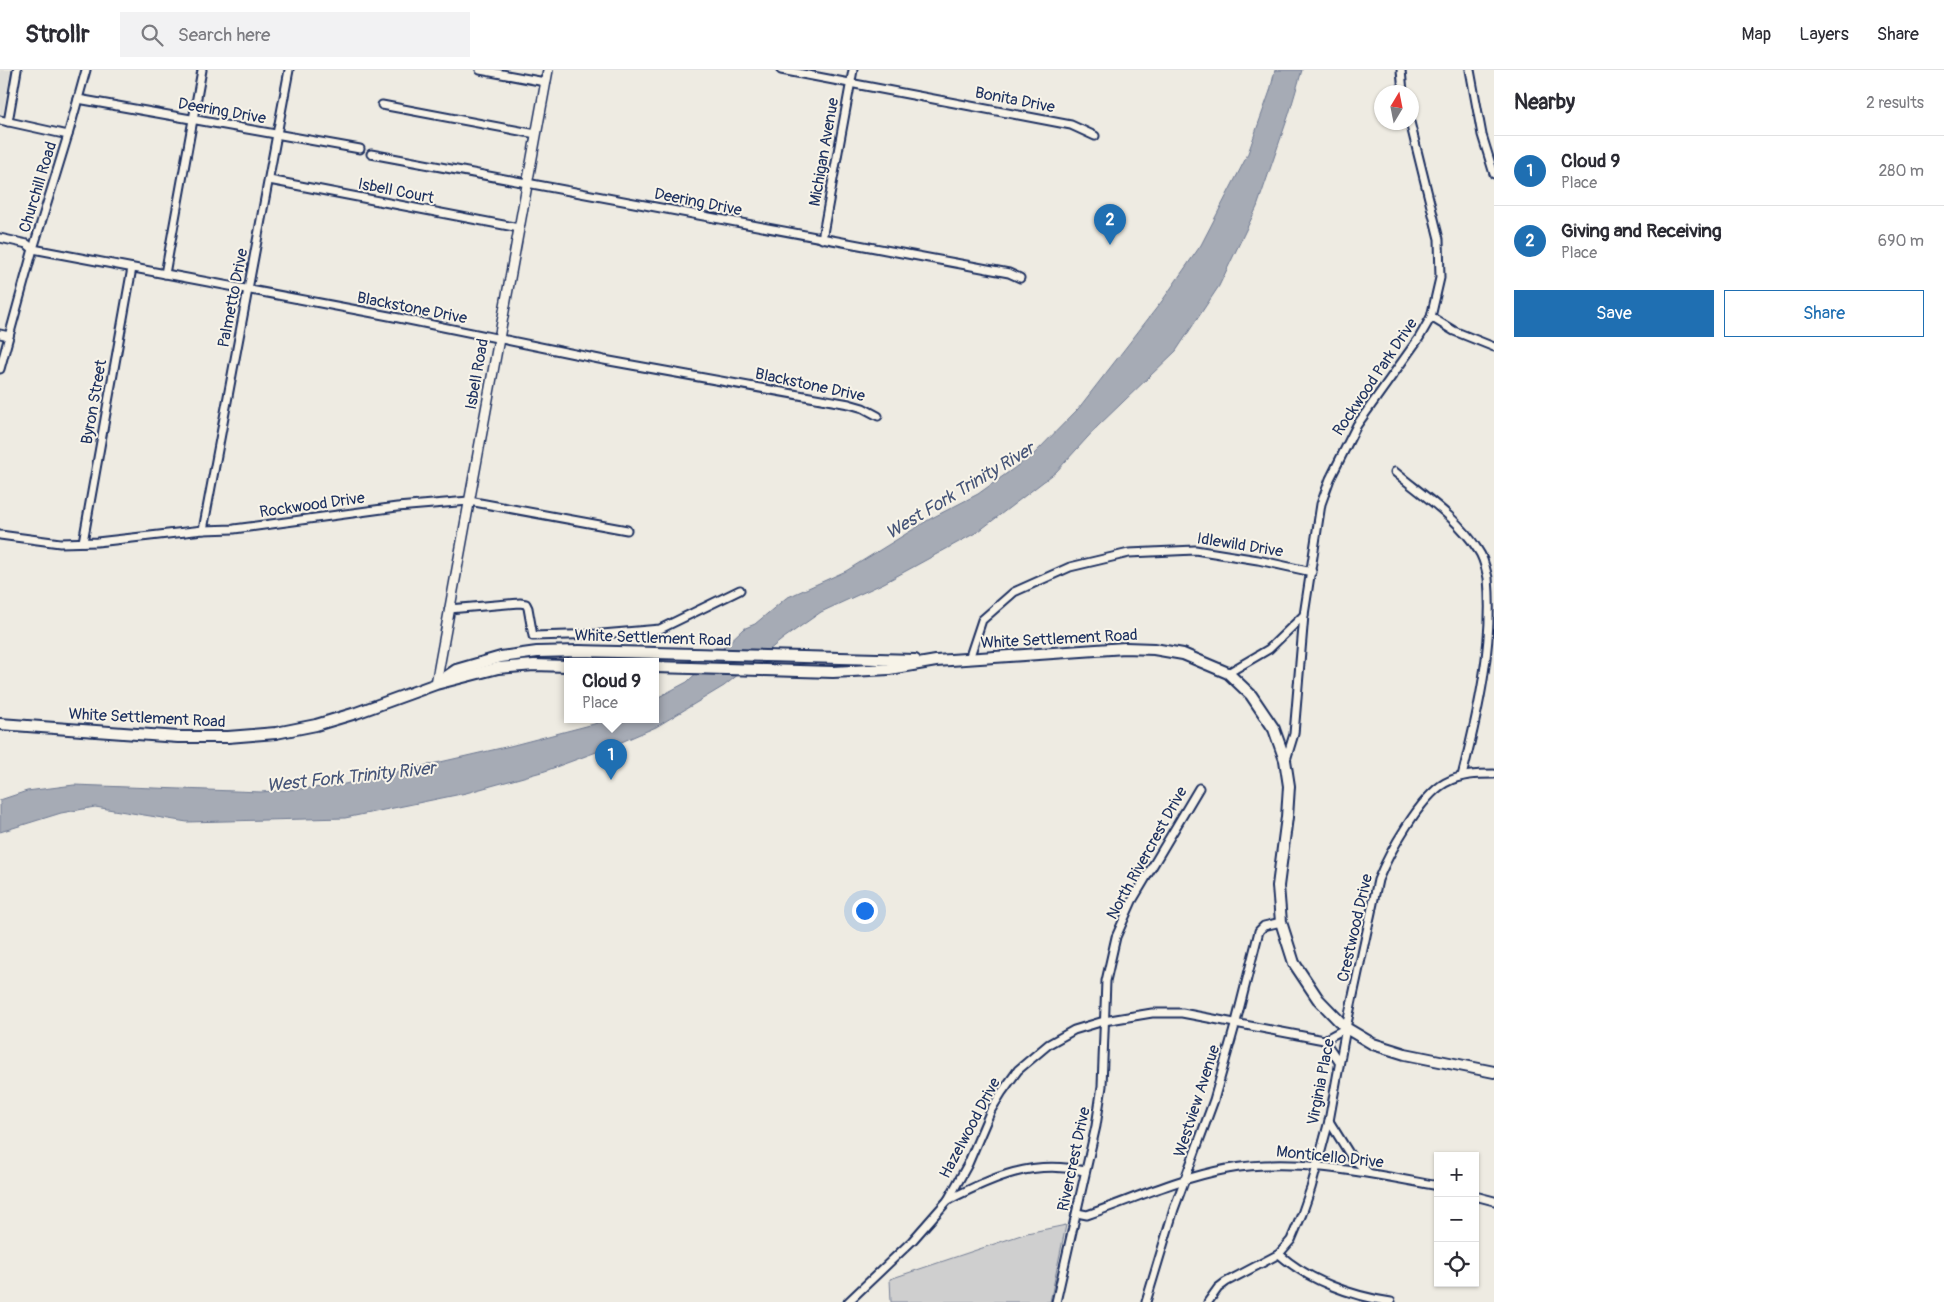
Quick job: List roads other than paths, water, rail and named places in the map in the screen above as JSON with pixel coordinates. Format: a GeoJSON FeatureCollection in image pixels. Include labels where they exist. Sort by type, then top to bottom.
{"type":"FeatureCollection","features":[{"type":"Feature","properties":{"kind":"main road","name":"White Settlement Road"},"geometry":{"type":"LineString","coordinates":[[436,684],[456,670],[501,657],[537,652],[579,651],[936,661],[1125,648],[1154,649],[1182,654],[1228,673],[1251,695],[1274,729],[1286,760],[1289,786],[1287,818],[1278,886],[1281,922],[1294,963],[1318,999],[1346,1028],[1373,1044],[1405,1054],[1494,1072]]}},
{"type":"Feature","properties":{"kind":"main road","name":"White Settlement Road"},"geometry":{"type":"LineString","coordinates":[[659,667],[833,672],[889,669],[936,661]]}},
{"type":"Feature","properties":{"kind":"main road","name":"White Settlement Road"},"geometry":{"type":"LineString","coordinates":[[0,724],[178,737],[248,736],[276,733],[316,725],[356,713],[436,684],[498,668],[534,665],[564,666]]}},
{"type":"Feature","properties":{"kind":"street"},"geometry":{"type":"LineString","coordinates":[[17,70],[4,121],[68,135]]}},
{"type":"Feature","properties":{"kind":"street","name":"Churchill Road"},"geometry":{"type":"LineString","coordinates":[[0,369],[86,70]]}},
{"type":"Feature","properties":{"kind":"street"},"geometry":{"type":"LineString","coordinates":[[165,274],[202,70]]}},
{"type":"Feature","properties":{"kind":"street","name":"Palmetto Drive"},"geometry":{"type":"LineString","coordinates":[[203,530],[289,70]]}},
{"type":"Feature","properties":{"kind":"street"},"geometry":{"type":"LineString","coordinates":[[480,70],[546,82]]}},
{"type":"Feature","properties":{"kind":"street","name":"Isbell Road"},"geometry":{"type":"LineString","coordinates":[[436,684],[548,70]]}},
{"type":"Feature","properties":{"kind":"street","name":"Bonita Drive"},"geometry":{"type":"LineString","coordinates":[[781,70],[1071,125],[1096,136]]}},
{"type":"Feature","properties":{"kind":"street","name":"Michigan Avenue"},"geometry":{"type":"LineString","coordinates":[[822,239],[853,70]]}},
{"type":"Feature","properties":{"kind":"street"},"geometry":{"type":"LineString","coordinates":[[1400,70],[1402,85]]}},
{"type":"Feature","properties":{"kind":"street"},"geometry":{"type":"LineString","coordinates":[[1470,70],[1482,135],[1494,174]]}},
{"type":"Feature","properties":{"kind":"street","name":"Deering Drive"},"geometry":{"type":"LineString","coordinates":[[78,99],[360,149]]}},
{"type":"Feature","properties":{"kind":"street"},"geometry":{"type":"LineString","coordinates":[[382,105],[536,134]]}},
{"type":"Feature","properties":{"kind":"street","name":"Rockwood Park Drive"},"geometry":{"type":"LineString","coordinates":[[1286,760],[1294,734],[1304,615],[1321,504],[1340,455],[1357,425],[1419,338],[1431,317],[1440,278],[1438,240],[1412,130]]}},
{"type":"Feature","properties":{"kind":"street","name":"Deering Drive"},"geometry":{"type":"LineString","coordinates":[[371,154],[1009,273],[1020,278]]}},
{"type":"Feature","properties":{"kind":"street","name":"Isbell Court"},"geometry":{"type":"LineString","coordinates":[[269,180],[519,228]]}},
{"type":"Feature","properties":{"kind":"street","name":"Blackstone Drive"},"geometry":{"type":"LineString","coordinates":[[0,238],[26,244],[33,249],[604,360],[849,404],[863,408],[878,416]]}},
{"type":"Feature","properties":{"kind":"street","name":"Byron Street"},"geometry":{"type":"LineString","coordinates":[[83,542],[132,268]]}},
{"type":"Feature","properties":{"kind":"street"},"geometry":{"type":"LineString","coordinates":[[1431,317],[1454,331],[1494,347]]}},
{"type":"Feature","properties":{"kind":"street"},"geometry":{"type":"LineString","coordinates":[[0,334],[9,336]]}},
{"type":"Feature","properties":{"kind":"street"},"geometry":{"type":"LineString","coordinates":[[1395,472],[1461,527],[1484,561],[1491,591],[1493,619],[1490,663],[1462,776]]}},
{"type":"Feature","properties":{"kind":"street","name":"Rockwood Drive"},"geometry":{"type":"LineString","coordinates":[[0,535],[60,544],[97,542],[203,530],[234,529],[397,507],[469,501],[627,530]]}},
{"type":"Feature","properties":{"kind":"street","name":"Idlewild Drive"},"geometry":{"type":"LineString","coordinates":[[970,659],[982,620],[1014,592],[1070,567],[1129,553],[1195,550],[1258,560],[1312,572]]}},
{"type":"Feature","properties":{"kind":"street"},"geometry":{"type":"LineString","coordinates":[[450,609],[520,603],[526,604],[528,608],[533,636],[602,634],[660,629],[740,590]]}},
{"type":"Feature","properties":{"kind":"street"},"geometry":{"type":"LineString","coordinates":[[1228,673],[1269,649],[1304,615]]}},
{"type":"Feature","properties":{"kind":"street","name":"Crestwood Drive"},"geometry":{"type":"LineString","coordinates":[[1346,1028],[1378,880],[1386,860],[1432,793],[1444,783],[1462,776],[1494,774]]}},
{"type":"Feature","properties":{"kind":"street","name":"North Rivercrest Drive"},"geometry":{"type":"LineString","coordinates":[[1104,1021],[1106,980],[1116,937],[1132,901],[1199,788]]}},
{"type":"Feature","properties":{"kind":"street","name":"Westview Avenue"},"geometry":{"type":"LineString","coordinates":[[1146,1302],[1174,1209],[1214,1100],[1259,931],[1264,926],[1281,922]]}},
{"type":"Feature","properties":{"kind":"street","name":"Hazelwood Drive"},"geometry":{"type":"LineString","coordinates":[[848,1302],[912,1241],[948,1200],[968,1164],[991,1110],[1018,1070],[1049,1044],[1074,1030],[1104,1021],[1152,1013],[1182,1013],[1324,1040]]}},
{"type":"Feature","properties":{"kind":"street","name":"Rivercrest Drive"},"geometry":{"type":"LineString","coordinates":[[1056,1302],[1096,1126],[1102,1086],[1104,1021]]}},
{"type":"Feature","properties":{"kind":"street"},"geometry":{"type":"LineString","coordinates":[[1339,1062],[1324,1040],[1346,1028]]}},
{"type":"Feature","properties":{"kind":"street","name":"Virginia Place"},"geometry":{"type":"LineString","coordinates":[[1208,1302],[1218,1288],[1226,1282],[1279,1254],[1291,1240],[1305,1206],[1329,1121],[1346,1028]]}},
{"type":"Feature","properties":{"kind":"street"},"geometry":{"type":"LineString","coordinates":[[1329,1121],[1352,1158],[1369,1173]]}},
{"type":"Feature","properties":{"kind":"street","name":"Monticello Drive"},"geometry":{"type":"LineString","coordinates":[[1077,1213],[1087,1215],[1184,1180],[1226,1169],[1261,1165],[1317,1166],[1369,1173],[1434,1185]]}},
{"type":"Feature","properties":{"kind":"street"},"geometry":{"type":"LineString","coordinates":[[948,1200],[992,1179],[1016,1171],[1041,1166],[1067,1167],[1085,1171]]}},
{"type":"Feature","properties":{"kind":"street"},"geometry":{"type":"LineString","coordinates":[[1479,1197],[1494,1201]]}},
{"type":"Feature","properties":{"kind":"street"},"geometry":{"type":"LineString","coordinates":[[1279,1254],[1293,1266],[1335,1286],[1391,1302]]}},
{"type":"Feature","properties":{"kind":"place","name":"Giving and Receiving"},"geometry":{"type":"Point","coordinates":[1110,245]}},
{"type":"Feature","properties":{"kind":"place","name":"Cloud 9"},"geometry":{"type":"Point","coordinates":[611,780]}},
{"type":"Feature","properties":{"kind":"water label","name":"West Fork Trinity River"},"geometry":{"type":"Point","coordinates":[960,491]}},
{"type":"Feature","properties":{"kind":"water label","name":"West Fork Trinity River"},"geometry":{"type":"Point","coordinates":[351,777]}}]}
